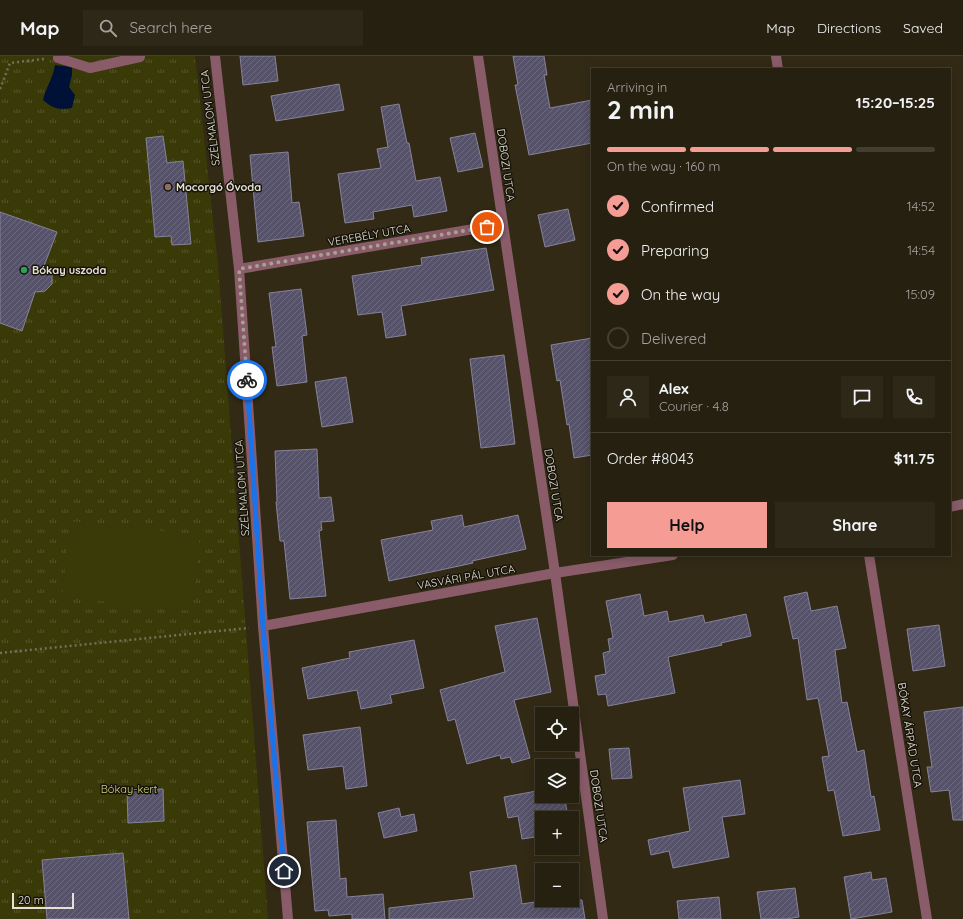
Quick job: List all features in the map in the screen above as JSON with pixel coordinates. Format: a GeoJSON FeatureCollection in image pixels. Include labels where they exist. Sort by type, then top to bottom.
{"type":"FeatureCollection","features":[{"type":"Feature","properties":{"kind":"street","name":"SZÉLMALOM UTCA"},"geometry":{"type":"LineString","coordinates":[[214,56],[239,269],[263,626],[288,919]]}},
{"type":"Feature","properties":{"kind":"street","name":"DOBOZI UTCA"},"geometry":{"type":"LineString","coordinates":[[478,56],[555,573],[603,919]]}},
{"type":"Feature","properties":{"kind":"street"},"geometry":{"type":"LineString","coordinates":[[776,56],[778,68]]}},
{"type":"Feature","properties":{"kind":"street"},"geometry":{"type":"LineString","coordinates":[[58,58],[90,68],[140,57]]}},
{"type":"Feature","properties":{"kind":"street","name":"VEREBÉLY UTCA"},"geometry":{"type":"LineString","coordinates":[[239,269],[503,224]]}},
{"type":"Feature","properties":{"kind":"street"},"geometry":{"type":"LineString","coordinates":[[951,507],[963,504]]}},
{"type":"Feature","properties":{"kind":"street","name":"VASVÁRI PÁL UTCA"},"geometry":{"type":"LineString","coordinates":[[263,626],[555,573],[666,556]]}},
{"type":"Feature","properties":{"kind":"street","name":"BÓKAY ÁRPÁD UTCA"},"geometry":{"type":"LineString","coordinates":[[869,556],[927,919]]}},
{"type":"Feature","properties":{"kind":"path"},"geometry":{"type":"LineString","coordinates":[[0,89],[10,63],[58,58]]}},
{"type":"Feature","properties":{"kind":"path"},"geometry":{"type":"LineString","coordinates":[[0,653],[263,626]]}},
{"type":"Feature","properties":{"kind":"green space","name":"Bókay-kert"},"geometry":{"type":"Polygon","coordinates":[[[0,56],[195,56],[218,265],[268,919],[0,919],[0,56]]]}},
{"type":"Feature","properties":{"kind":"green space"},"geometry":{"type":"Polygon","coordinates":[[[70,521],[200,535],[192,611],[62,597],[70,521]]]}},
{"type":"Feature","properties":{"kind":"water"},"geometry":{"type":"Polygon","coordinates":[[[55,65],[72,67],[69,87],[75,95],[72,108],[56,108],[43,100],[55,65]]]}},
{"type":"Feature","properties":{"kind":"building"},"geometry":{"type":"Polygon","coordinates":[[[240,56],[275,56],[278,81],[243,85],[240,56]]]}},
{"type":"Feature","properties":{"kind":"building"},"geometry":{"type":"Polygon","coordinates":[[[513,56],[544,56],[547,75],[544,75],[550,108],[591,100],[591,143],[529,155],[515,85],[518,85],[513,56]]]}},
{"type":"Feature","properties":{"kind":"building"},"geometry":{"type":"Polygon","coordinates":[[[339,84],[344,110],[276,121],[271,96],[339,84]]]}},
{"type":"Feature","properties":{"kind":"building"},"geometry":{"type":"Polygon","coordinates":[[[399,104],[407,143],[409,143],[416,181],[440,177],[447,211],[414,217],[412,205],[373,212],[374,219],[345,223],[338,174],[381,168],[377,149],[388,147],[381,107],[399,104]]]}},
{"type":"Feature","properties":{"kind":"building"},"geometry":{"type":"Polygon","coordinates":[[[475,133],[483,167],[458,172],[450,138],[475,133]]]}},
{"type":"Feature","properties":{"kind":"building","name":"Mocorgó Óvoda"},"geometry":{"type":"Polygon","coordinates":[[[163,136],[167,163],[183,161],[191,244],[172,245],[171,236],[155,237],[146,138],[163,136]]]}},
{"type":"Feature","properties":{"kind":"building"},"geometry":{"type":"Polygon","coordinates":[[[288,152],[292,203],[299,202],[304,236],[258,242],[250,155],[288,152]]]}},
{"type":"Feature","properties":{"kind":"building"},"geometry":{"type":"Polygon","coordinates":[[[568,209],[575,240],[545,247],[538,215],[568,209]]]}},
{"type":"Feature","properties":{"kind":"building","name":"Bókay uszoda"},"geometry":{"type":"Polygon","coordinates":[[[0,212],[57,232],[44,266],[52,273],[52,284],[45,291],[35,292],[22,331],[0,323],[0,212]]]}},
{"type":"Feature","properties":{"kind":"building"},"geometry":{"type":"Polygon","coordinates":[[[486,248],[494,290],[401,306],[406,335],[386,338],[382,312],[358,315],[352,276],[422,265],[421,258],[486,248]]]}},
{"type":"Feature","properties":{"kind":"building"},"geometry":{"type":"Polygon","coordinates":[[[301,289],[307,335],[302,336],[307,382],[277,386],[272,347],[276,347],[269,293],[301,289]]]}},
{"type":"Feature","properties":{"kind":"building"},"geometry":{"type":"Polygon","coordinates":[[[591,338],[591,455],[574,458],[569,424],[567,425],[560,380],[557,381],[551,345],[591,338]]]}},
{"type":"Feature","properties":{"kind":"building"},"geometry":{"type":"Polygon","coordinates":[[[504,355],[515,444],[481,448],[470,359],[504,355]]]}},
{"type":"Feature","properties":{"kind":"building"},"geometry":{"type":"Polygon","coordinates":[[[346,377],[353,422],[322,427],[315,382],[346,377]]]}},
{"type":"Feature","properties":{"kind":"building"},"geometry":{"type":"Polygon","coordinates":[[[317,449],[319,498],[331,497],[334,521],[321,522],[322,530],[319,531],[326,596],[290,599],[284,541],[280,541],[276,502],[275,451],[317,449]]]}},
{"type":"Feature","properties":{"kind":"building"},"geometry":{"type":"Polygon","coordinates":[[[462,515],[464,527],[518,515],[526,549],[472,561],[473,563],[389,581],[381,540],[433,530],[431,521],[462,515]]]}},
{"type":"Feature","properties":{"kind":"building"},"geometry":{"type":"Polygon","coordinates":[[[807,592],[811,611],[837,606],[846,648],[835,650],[842,703],[847,702],[857,752],[864,750],[871,797],[874,796],[880,830],[843,836],[834,790],[828,791],[822,757],[829,756],[818,698],[807,700],[798,638],[793,639],[784,597],[807,592]]]}},
{"type":"Feature","properties":{"kind":"building"},"geometry":{"type":"Polygon","coordinates":[[[640,594],[644,616],[667,611],[669,622],[703,615],[705,623],[746,614],[751,636],[721,643],[722,645],[668,657],[675,693],[608,706],[606,694],[598,695],[595,676],[606,674],[603,653],[610,651],[608,639],[613,638],[606,601],[640,594]]]}},
{"type":"Feature","properties":{"kind":"building"},"geometry":{"type":"Polygon","coordinates":[[[537,618],[551,692],[514,700],[530,758],[512,763],[510,757],[501,759],[500,755],[467,764],[455,719],[448,721],[440,690],[505,672],[495,626],[537,618]]]}},
{"type":"Feature","properties":{"kind":"building"},"geometry":{"type":"Polygon","coordinates":[[[939,625],[945,666],[913,671],[907,629],[939,625]]]}},
{"type":"Feature","properties":{"kind":"building"},"geometry":{"type":"Polygon","coordinates":[[[414,640],[424,688],[390,695],[392,703],[361,709],[357,690],[308,699],[302,668],[350,658],[349,652],[414,640]]]}},
{"type":"Feature","properties":{"kind":"building"},"geometry":{"type":"Polygon","coordinates":[[[963,707],[963,820],[953,820],[949,790],[931,792],[927,767],[932,767],[924,712],[963,707]]]}},
{"type":"Feature","properties":{"kind":"building"},"geometry":{"type":"Polygon","coordinates":[[[360,727],[367,786],[346,789],[343,766],[308,770],[303,735],[360,727]]]}},
{"type":"Feature","properties":{"kind":"building"},"geometry":{"type":"Polygon","coordinates":[[[629,748],[632,778],[612,779],[609,749],[629,748]]]}},
{"type":"Feature","properties":{"kind":"building"},"geometry":{"type":"Polygon","coordinates":[[[740,780],[745,814],[722,817],[729,857],[673,868],[669,851],[651,855],[648,840],[690,831],[683,788],[740,780]]]}},
{"type":"Feature","properties":{"kind":"building"},"geometry":{"type":"Polygon","coordinates":[[[163,789],[164,821],[128,823],[127,790],[163,789]]]}},
{"type":"Feature","properties":{"kind":"building"},"geometry":{"type":"Polygon","coordinates":[[[535,791],[535,803],[566,803],[567,811],[535,811],[535,837],[522,839],[518,816],[508,818],[504,797],[535,791]]]}},
{"type":"Feature","properties":{"kind":"building"},"geometry":{"type":"Polygon","coordinates":[[[399,808],[401,817],[414,814],[417,831],[384,838],[378,813],[399,808]]]}},
{"type":"Feature","properties":{"kind":"building"},"geometry":{"type":"Polygon","coordinates":[[[336,820],[340,879],[346,878],[347,897],[383,894],[385,919],[352,919],[352,914],[329,916],[328,910],[315,911],[307,822],[336,820]]]}},
{"type":"Feature","properties":{"kind":"building"},"geometry":{"type":"Polygon","coordinates":[[[123,853],[129,919],[47,919],[42,860],[123,853]]]}},
{"type":"Feature","properties":{"kind":"building"},"geometry":{"type":"Polygon","coordinates":[[[516,865],[522,904],[535,902],[535,907],[579,907],[579,900],[582,900],[585,919],[389,919],[389,908],[474,898],[470,872],[516,865]]]}},
{"type":"Feature","properties":{"kind":"building"},"geometry":{"type":"Polygon","coordinates":[[[871,872],[872,880],[886,878],[892,912],[851,919],[844,877],[871,872]]]}},
{"type":"Feature","properties":{"kind":"building"},"geometry":{"type":"Polygon","coordinates":[[[795,888],[799,917],[786,919],[761,919],[757,892],[795,888]]]}},
{"type":"Feature","properties":{"kind":"building"},"geometry":{"type":"Polygon","coordinates":[[[719,897],[721,919],[679,919],[677,901],[719,897]]]}},
{"type":"Feature","properties":{"kind":"way so far"},"geometry":{"type":"LineString","coordinates":[[247,380],[239,269],[487,227]]}},
{"type":"Feature","properties":{"kind":"place","name":"Mocorgó Óvoda"},"geometry":{"type":"Point","coordinates":[168,187]}},
{"type":"Feature","properties":{"kind":"place","name":"Bókay uszoda"},"geometry":{"type":"Point","coordinates":[24,270]}},
{"type":"Feature","properties":{"kind":"route"},"geometry":{"type":"LineString","coordinates":[[247,380],[263,626],[284,871]]}}]}
